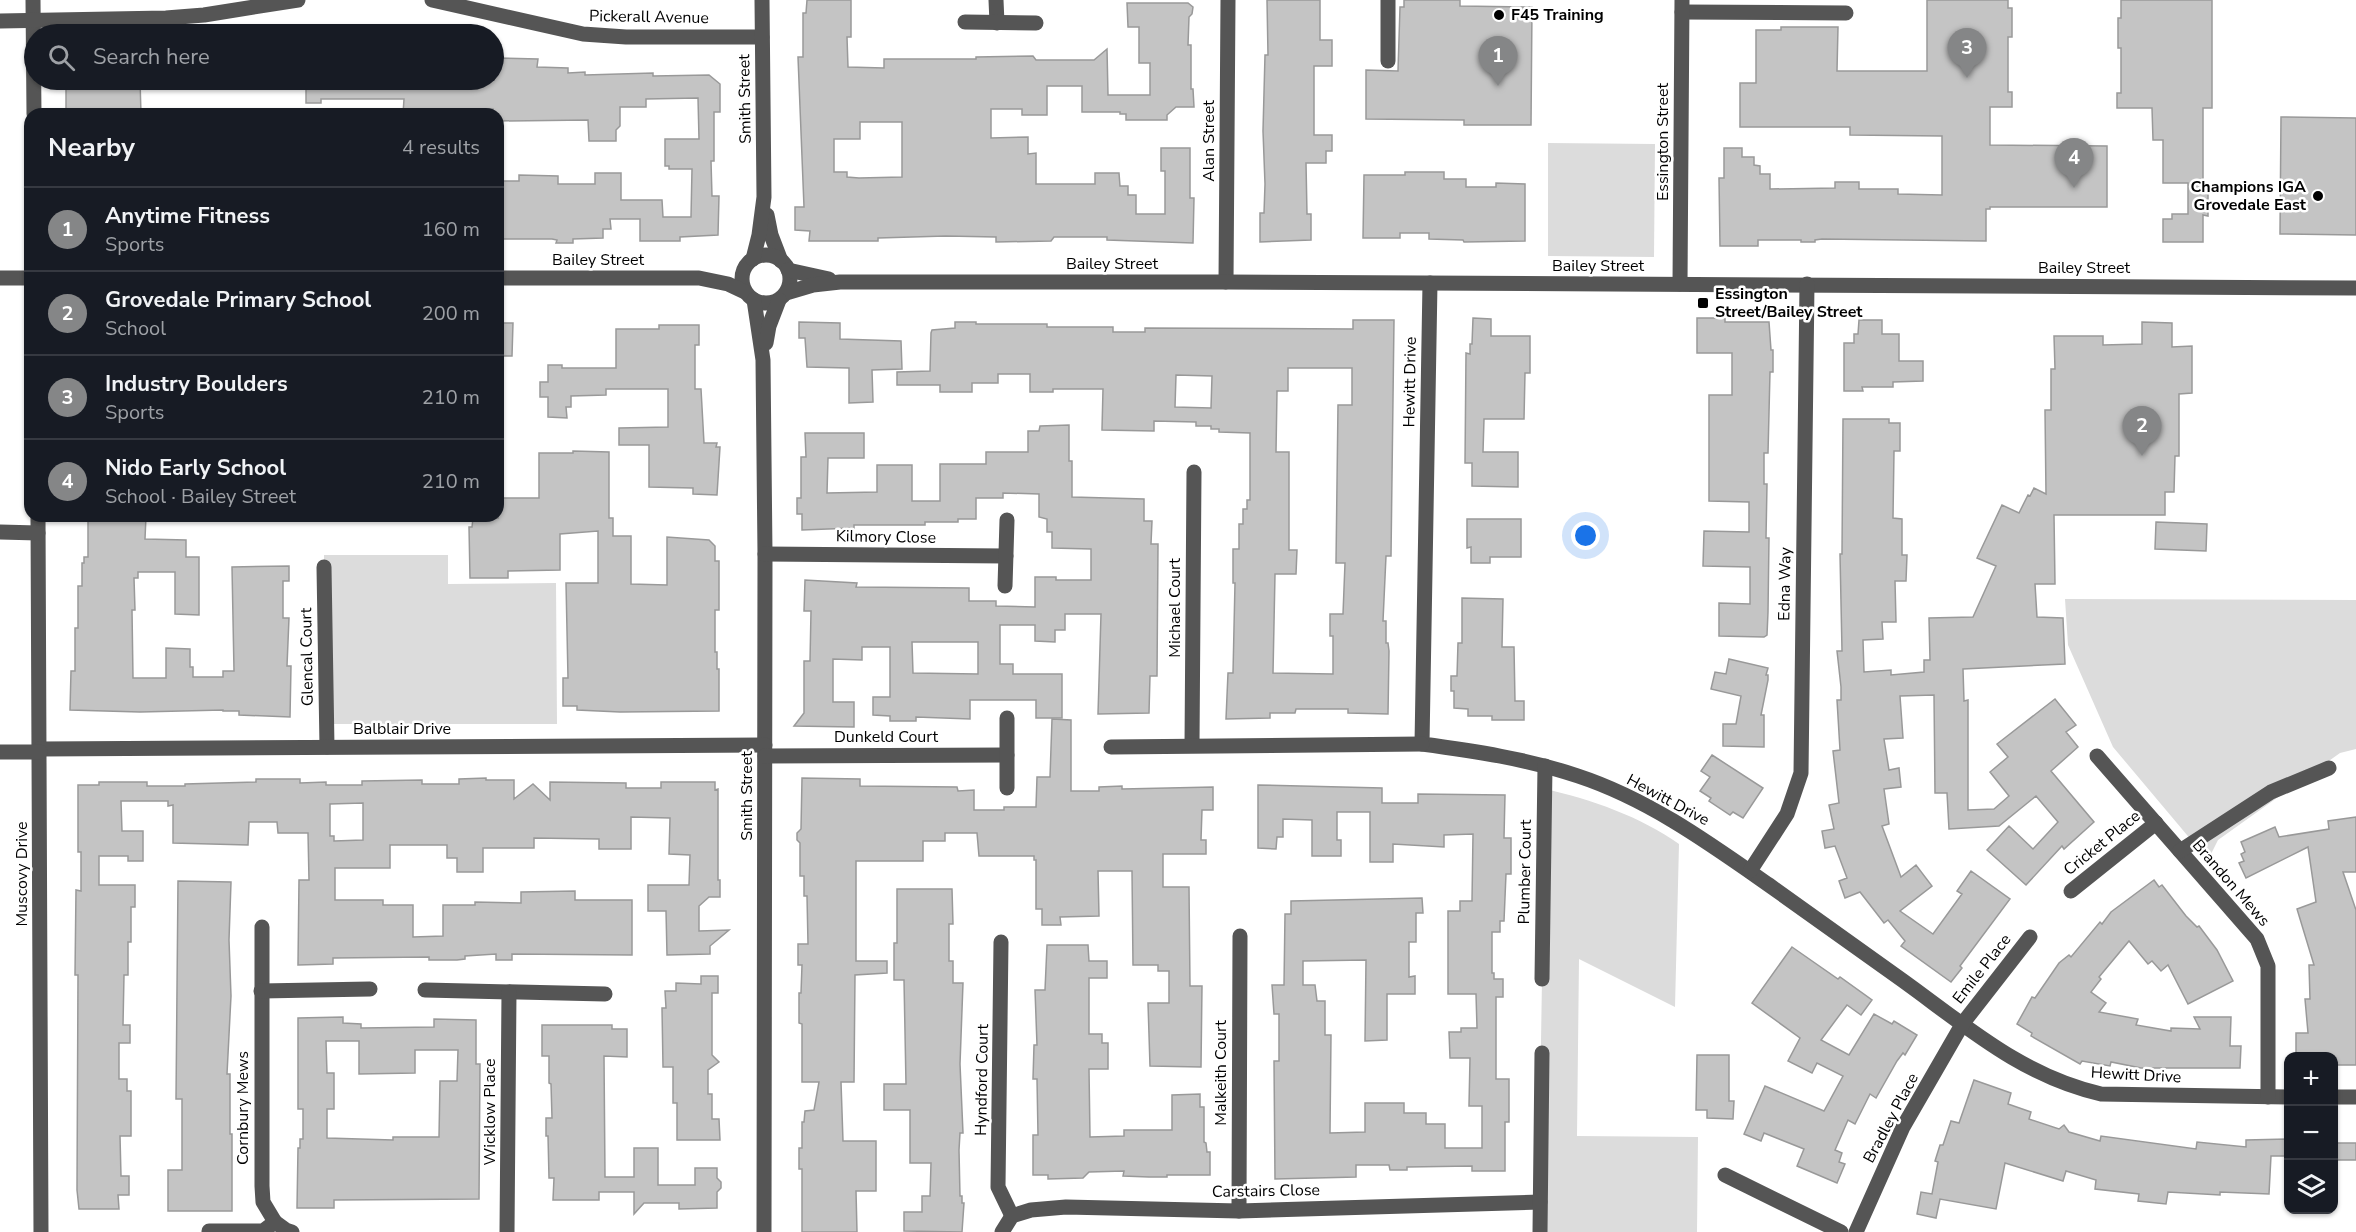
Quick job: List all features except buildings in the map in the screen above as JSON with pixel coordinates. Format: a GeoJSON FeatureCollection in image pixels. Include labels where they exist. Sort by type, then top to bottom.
{"type":"FeatureCollection","features":[{"type":"Feature","properties":{"kind":"street"},"geometry":{"type":"LineString","coordinates":[[33,0],[33,24]]}},
{"type":"Feature","properties":{"kind":"street"},"geometry":{"type":"LineString","coordinates":[[0,21],[166,18],[204,15],[298,0]]}},
{"type":"Feature","properties":{"kind":"street","name":"Pickerall Avenue"},"geometry":{"type":"LineString","coordinates":[[432,0],[583,34],[626,37],[762,37]]}},
{"type":"Feature","properties":{"kind":"street","name":"Smith Street"},"geometry":{"type":"LineString","coordinates":[[749,262],[759,235],[764,197],[762,0]]}},
{"type":"Feature","properties":{"kind":"street"},"geometry":{"type":"LineString","coordinates":[[996,0],[997,23]]}},
{"type":"Feature","properties":{"kind":"street","name":"Alan Street"},"geometry":{"type":"LineString","coordinates":[[1226,282],[1228,0]]}},
{"type":"Feature","properties":{"kind":"street"},"geometry":{"type":"LineString","coordinates":[[1388,0],[1388,61]]}},
{"type":"Feature","properties":{"kind":"street"},"geometry":{"type":"LineString","coordinates":[[1682,6],[1846,13]]}},
{"type":"Feature","properties":{"kind":"street","name":"Essington Street"},"geometry":{"type":"LineString","coordinates":[[1680,284],[1682,6]]}},
{"type":"Feature","properties":{"kind":"street"},"geometry":{"type":"LineString","coordinates":[[965,22],[1036,23]]}},
{"type":"Feature","properties":{"kind":"street"},"geometry":{"type":"LineString","coordinates":[[34,90],[34,108]]}},
{"type":"Feature","properties":{"kind":"street","name":"Smith Street"},"geometry":{"type":"LineString","coordinates":[[764,197],[771,235],[785,265]]}},
{"type":"Feature","properties":{"kind":"street","name":"Bailey Street"},"geometry":{"type":"LineString","coordinates":[[504,278],[699,278],[726,273],[760,256],[771,256],[785,265],[840,282]]}},
{"type":"Feature","properties":{"kind":"street"},"geometry":{"type":"LineString","coordinates":[[749,262],[742,281],[750,296]]}},
{"type":"Feature","properties":{"kind":"street"},"geometry":{"type":"LineString","coordinates":[[783,296],[790,281],[785,265]]}},
{"type":"Feature","properties":{"kind":"street"},"geometry":{"type":"LineString","coordinates":[[0,278],[24,278]]}},
{"type":"Feature","properties":{"kind":"street","name":"Bailey Street"},"geometry":{"type":"LineString","coordinates":[[699,278],[728,284],[761,303],[813,285],[840,282],[1807,284],[2356,288]]}},
{"type":"Feature","properties":{"kind":"street","name":"Hewitt Drive"},"geometry":{"type":"LineString","coordinates":[[1430,283],[1422,744],[1480,752],[1545,766],[1579,776],[1651,808],[1710,843],[2025,1066],[2073,1088],[2101,1094],[2284,1097]]}},
{"type":"Feature","properties":{"kind":"street","name":"Edna Way"},"geometry":{"type":"LineString","coordinates":[[1750,871],[1787,814],[1801,773],[1807,284]]}},
{"type":"Feature","properties":{"kind":"street","name":"Smith Street"},"geometry":{"type":"LineString","coordinates":[[750,296],[763,360]]}},
{"type":"Feature","properties":{"kind":"street","name":"Smith Street"},"geometry":{"type":"LineString","coordinates":[[764,1232],[763,360],[769,326],[783,296]]}},
{"type":"Feature","properties":{"kind":"street","name":"Michael Court"},"geometry":{"type":"LineString","coordinates":[[1192,745],[1194,472]]}},
{"type":"Feature","properties":{"kind":"street"},"geometry":{"type":"LineString","coordinates":[[1005,586],[1007,520]]}},
{"type":"Feature","properties":{"kind":"street","name":"Muscovy Drive"},"geometry":{"type":"LineString","coordinates":[[38,522],[40,1232]]}},
{"type":"Feature","properties":{"kind":"street"},"geometry":{"type":"LineString","coordinates":[[0,532],[38,532]]}},
{"type":"Feature","properties":{"kind":"street","name":"Kilmory Close"},"geometry":{"type":"LineString","coordinates":[[765,554],[1006,556]]}},
{"type":"Feature","properties":{"kind":"street","name":"Glencal Court"},"geometry":{"type":"LineString","coordinates":[[324,567],[327,747]]}},
{"type":"Feature","properties":{"kind":"street"},"geometry":{"type":"LineString","coordinates":[[1007,718],[1007,788]]}},
{"type":"Feature","properties":{"kind":"street"},"geometry":{"type":"LineString","coordinates":[[1111,747],[1422,744]]}},
{"type":"Feature","properties":{"kind":"street","name":"Balblair Drive"},"geometry":{"type":"LineString","coordinates":[[0,752],[327,747],[765,750]]}},
{"type":"Feature","properties":{"kind":"street","name":"Dunkeld Court"},"geometry":{"type":"LineString","coordinates":[[765,750],[1007,755]]}},
{"type":"Feature","properties":{"kind":"street","name":"Brandon Mews"},"geometry":{"type":"LineString","coordinates":[[2097,756],[2257,939],[2268,966],[2268,1096]]}},
{"type":"Feature","properties":{"kind":"street","name":"Plumber Court"},"geometry":{"type":"LineString","coordinates":[[1542,979],[1545,766]]}},
{"type":"Feature","properties":{"kind":"street"},"geometry":{"type":"LineString","coordinates":[[2180,851],[2271,792],[2329,768]]}},
{"type":"Feature","properties":{"kind":"street","name":"Cricket Place"},"geometry":{"type":"LineString","coordinates":[[2071,891],[2156,823]]}},
{"type":"Feature","properties":{"kind":"street","name":"Cornbury Mews"},"geometry":{"type":"LineString","coordinates":[[262,927],[262,1186],[263,1202],[275,1222]]}},
{"type":"Feature","properties":{"kind":"street","name":"Malkeith Court"},"geometry":{"type":"LineString","coordinates":[[1239,1211],[1240,936]]}},
{"type":"Feature","properties":{"kind":"street","name":"Emile Place"},"geometry":{"type":"LineString","coordinates":[[1963,1023],[2030,937]]}},
{"type":"Feature","properties":{"kind":"street","name":"Hyndford Court"},"geometry":{"type":"LineString","coordinates":[[1001,942],[998,1187],[1012,1216]]}},
{"type":"Feature","properties":{"kind":"street"},"geometry":{"type":"LineString","coordinates":[[261,991],[370,989]]}},
{"type":"Feature","properties":{"kind":"street"},"geometry":{"type":"LineString","coordinates":[[425,990],[605,994]]}},
{"type":"Feature","properties":{"kind":"street","name":"Wicklow Place"},"geometry":{"type":"LineString","coordinates":[[507,1232],[509,992]]}},
{"type":"Feature","properties":{"kind":"street","name":"Bradley Place"},"geometry":{"type":"LineString","coordinates":[[1856,1232],[1903,1127],[1963,1023]]}},
{"type":"Feature","properties":{"kind":"street"},"geometry":{"type":"LineString","coordinates":[[1540,1232],[1542,1053]]}},
{"type":"Feature","properties":{"kind":"street"},"geometry":{"type":"LineString","coordinates":[[2338,1097],[2356,1097]]}},
{"type":"Feature","properties":{"kind":"street"},"geometry":{"type":"LineString","coordinates":[[1725,1174],[1840,1232]]}},
{"type":"Feature","properties":{"kind":"street","name":"Carstairs Close"},"geometry":{"type":"LineString","coordinates":[[1012,1216],[1031,1210],[1066,1207],[1239,1211],[1540,1202]]}},
{"type":"Feature","properties":{"kind":"street"},"geometry":{"type":"LineString","coordinates":[[1002,1232],[1012,1216]]}},
{"type":"Feature","properties":{"kind":"street"},"geometry":{"type":"LineString","coordinates":[[209,1231],[263,1231],[275,1222],[292,1232]]}},
{"type":"Feature","properties":{"kind":"shaded area"},"geometry":{"type":"Polygon","coordinates":[[[1548,143],[1655,144],[1654,257],[1548,256],[1548,143]]]}},
{"type":"Feature","properties":{"kind":"shaded area"},"geometry":{"type":"Polygon","coordinates":[[[324,555],[448,555],[448,584],[556,583],[557,724],[326,724],[324,555]]]}},
{"type":"Feature","properties":{"kind":"shaded area"},"geometry":{"type":"Polygon","coordinates":[[[2065,599],[2356,600],[2356,749],[2340,753],[2218,840],[2208,860],[2113,747],[2068,645],[2065,599]]]}},
{"type":"Feature","properties":{"kind":"shaded area"},"geometry":{"type":"Polygon","coordinates":[[[1545,789],[1615,810],[1648,825],[1679,844],[1675,1007],[1579,959],[1577,1136],[1698,1137],[1697,1232],[1538,1232],[1545,789]]]}},
{"type":"Feature","properties":{"kind":"place","name":"F45 Training"},"geometry":{"type":"Point","coordinates":[1499,15]}},
{"type":"Feature","properties":{"kind":"place","name":"Industry Boulders"},"geometry":{"type":"Point","coordinates":[1967,78]}},
{"type":"Feature","properties":{"kind":"place","name":"Anytime Fitness"},"geometry":{"type":"Point","coordinates":[1498,86]}},
{"type":"Feature","properties":{"kind":"place","name":"Nido Early School"},"geometry":{"type":"Point","coordinates":[2074,188]}},
{"type":"Feature","properties":{"kind":"place","name":"Champions IGA Grovedale East"},"geometry":{"type":"Point","coordinates":[2318,196]}},
{"type":"Feature","properties":{"kind":"place","name":"Essington Street/Bailey Street"},"geometry":{"type":"Point","coordinates":[1703,303]}},
{"type":"Feature","properties":{"kind":"place","name":"Grovedale Primary School"},"geometry":{"type":"Point","coordinates":[2142,456]}}]}
